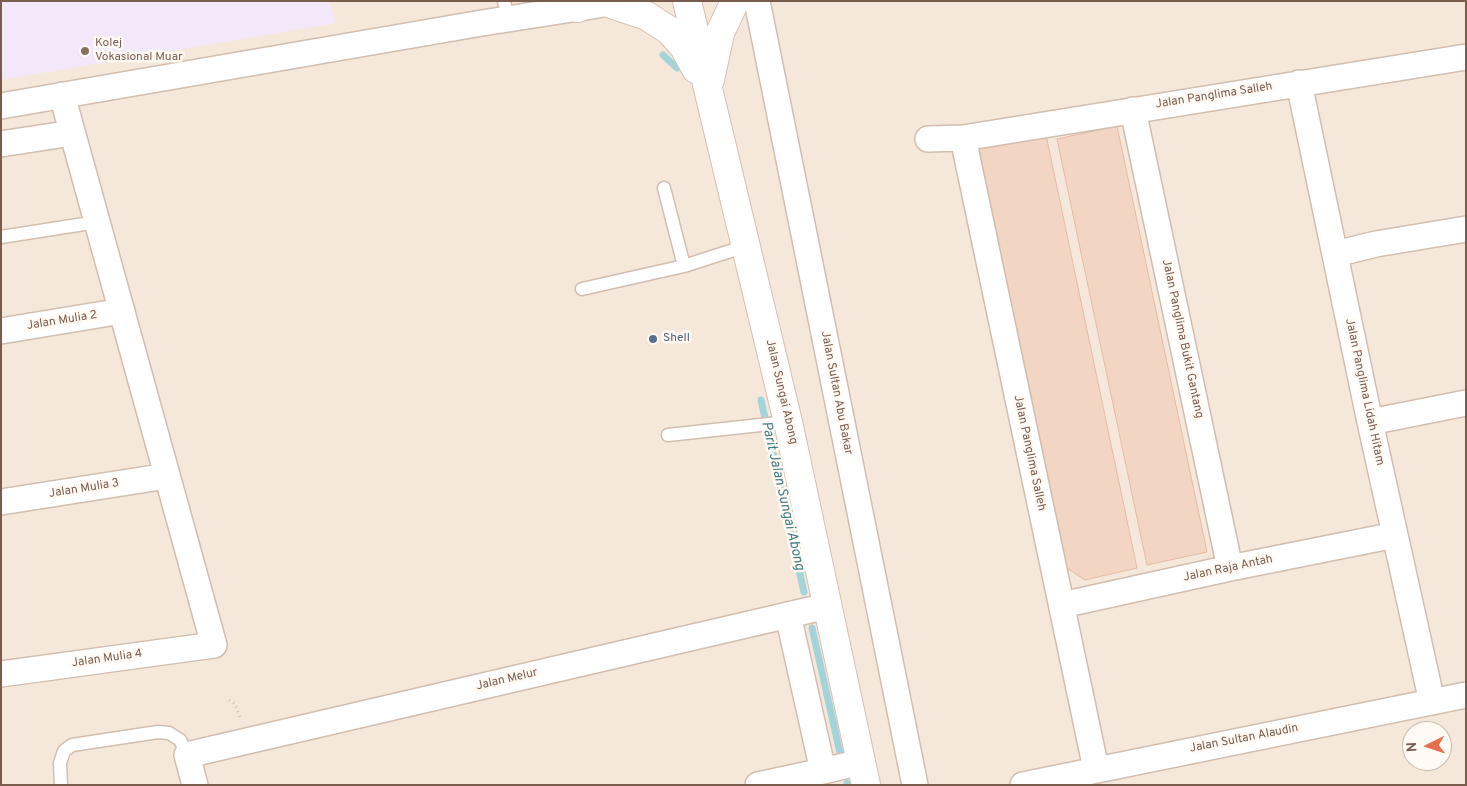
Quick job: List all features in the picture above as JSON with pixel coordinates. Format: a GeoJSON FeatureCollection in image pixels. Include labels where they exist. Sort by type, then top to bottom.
{"type":"FeatureCollection","features":[{"type":"Feature","properties":{"kind":"street","name":"Jalan Sungai Abong"},"geometry":{"type":"LineString","coordinates":[[687,1],[788,422],[864,773]]}},
{"type":"Feature","properties":{"kind":"street"},"geometry":{"type":"LineString","coordinates":[[709,94],[720,33],[735,1]]}},
{"type":"Feature","properties":{"kind":"street","name":"Jalan Sultan Abu Bakar"},"geometry":{"type":"LineString","coordinates":[[757,1],[915,785]]}},
{"type":"Feature","properties":{"kind":"street"},"geometry":{"type":"LineString","coordinates":[[1,106],[506,10],[598,3],[647,16],[670,31],[684,47],[709,94]]}},
{"type":"Feature","properties":{"kind":"street","name":"Jalan Panglima Salleh"},"geometry":{"type":"LineString","coordinates":[[928,139],[963,138],[1466,56]]}},
{"type":"Feature","properties":{"kind":"street","name":"Jalan Panglima Lidah Hitam"},"geometry":{"type":"LineString","coordinates":[[1299,83],[1370,422],[1432,702]]}},
{"type":"Feature","properties":{"kind":"street"},"geometry":{"type":"LineString","coordinates":[[62,95],[167,476]]}},
{"type":"Feature","properties":{"kind":"street","name":"Jalan Panglima Bukit Gantang"},"geometry":{"type":"LineString","coordinates":[[1133,110],[1230,568]]}},
{"type":"Feature","properties":{"kind":"street"},"geometry":{"type":"LineString","coordinates":[[1,144],[72,133]]}},
{"type":"Feature","properties":{"kind":"street","name":"Jalan Panglima Salleh"},"geometry":{"type":"LineString","coordinates":[[963,138],[1096,769]]}},
{"type":"Feature","properties":{"kind":"street"},"geometry":{"type":"LineString","coordinates":[[1335,254],[1376,244],[1466,229]]}},
{"type":"Feature","properties":{"kind":"street","name":"Jalan Mulia 2"},"geometry":{"type":"LineString","coordinates":[[1,331],[122,311]]}},
{"type":"Feature","properties":{"kind":"street"},"geometry":{"type":"LineString","coordinates":[[1370,422],[1466,403]]}},
{"type":"Feature","properties":{"kind":"street","name":"Jalan Mulia 3"},"geometry":{"type":"LineString","coordinates":[[1,502],[167,476]]}},
{"type":"Feature","properties":{"kind":"street","name":"Jalan Mulia 4"},"geometry":{"type":"LineString","coordinates":[[1,674],[214,645],[167,476]]}},
{"type":"Feature","properties":{"kind":"street","name":"Jalan Raja Antah"},"geometry":{"type":"LineString","coordinates":[[1062,605],[1230,568],[1395,535]]}},
{"type":"Feature","properties":{"kind":"street","name":"Jalan Melur"},"geometry":{"type":"LineString","coordinates":[[188,755],[827,606]]}},
{"type":"Feature","properties":{"kind":"street"},"geometry":{"type":"LineString","coordinates":[[788,615],[823,771]]}},
{"type":"Feature","properties":{"kind":"street","name":"Jalan Sultan Alaudin"},"geometry":{"type":"LineString","coordinates":[[1023,785],[1466,695]]}},
{"type":"Feature","properties":{"kind":"street"},"geometry":{"type":"LineString","coordinates":[[188,755],[194,785]]}},
{"type":"Feature","properties":{"kind":"street"},"geometry":{"type":"LineString","coordinates":[[758,785],[789,781],[823,771],[864,773]]}},
{"type":"Feature","properties":{"kind":"lane"},"geometry":{"type":"LineString","coordinates":[[664,188],[684,266]]}},
{"type":"Feature","properties":{"kind":"lane"},"geometry":{"type":"LineString","coordinates":[[1,237],[97,222]]}},
{"type":"Feature","properties":{"kind":"lane"},"geometry":{"type":"LineString","coordinates":[[582,289],[684,266],[746,246]]}},
{"type":"Feature","properties":{"kind":"lane"},"geometry":{"type":"LineString","coordinates":[[668,435],[788,422]]}},
{"type":"Feature","properties":{"kind":"lane"},"geometry":{"type":"LineString","coordinates":[[61,785],[60,763],[64,751],[72,745],[158,732],[169,733],[180,740],[188,755]]}},
{"type":"Feature","properties":{"kind":"shaded area"},"geometry":{"type":"Polygon","coordinates":[[[1,1],[1466,1],[1466,785],[1,785],[1,1]]]}},
{"type":"Feature","properties":{"kind":"shaded area","name":"Kolej Vokasional Muar"},"geometry":{"type":"Polygon","coordinates":[[[1,1],[329,1],[336,23],[1,80],[1,1]]]}},
{"type":"Feature","properties":{"kind":"building"},"geometry":{"type":"Polygon","coordinates":[[[1117,126],[1207,552],[1147,565],[1057,139],[1117,126]]]}},
{"type":"Feature","properties":{"kind":"building"},"geometry":{"type":"Polygon","coordinates":[[[1046,135],[1137,568],[1085,580],[1064,566],[977,149],[1046,135]]]}},
{"type":"Feature","properties":{"kind":"waterway","name":"Parit Jalan Sungai Abong"},"geometry":{"type":"LineString","coordinates":[[663,55],[677,68]]}},
{"type":"Feature","properties":{"kind":"waterway","name":"Parit Jalan Sungai Abong"},"geometry":{"type":"LineString","coordinates":[[761,400],[804,592]]}},
{"type":"Feature","properties":{"kind":"waterway","name":"Parit Jalan Sungai Abong"},"geometry":{"type":"LineString","coordinates":[[812,628],[840,753]]}},
{"type":"Feature","properties":{"kind":"place","name":"Kolej Vokasional Muar"},"geometry":{"type":"Point","coordinates":[85,51]}},
{"type":"Feature","properties":{"kind":"place","name":"Shell"},"geometry":{"type":"Point","coordinates":[653,339]}}]}
